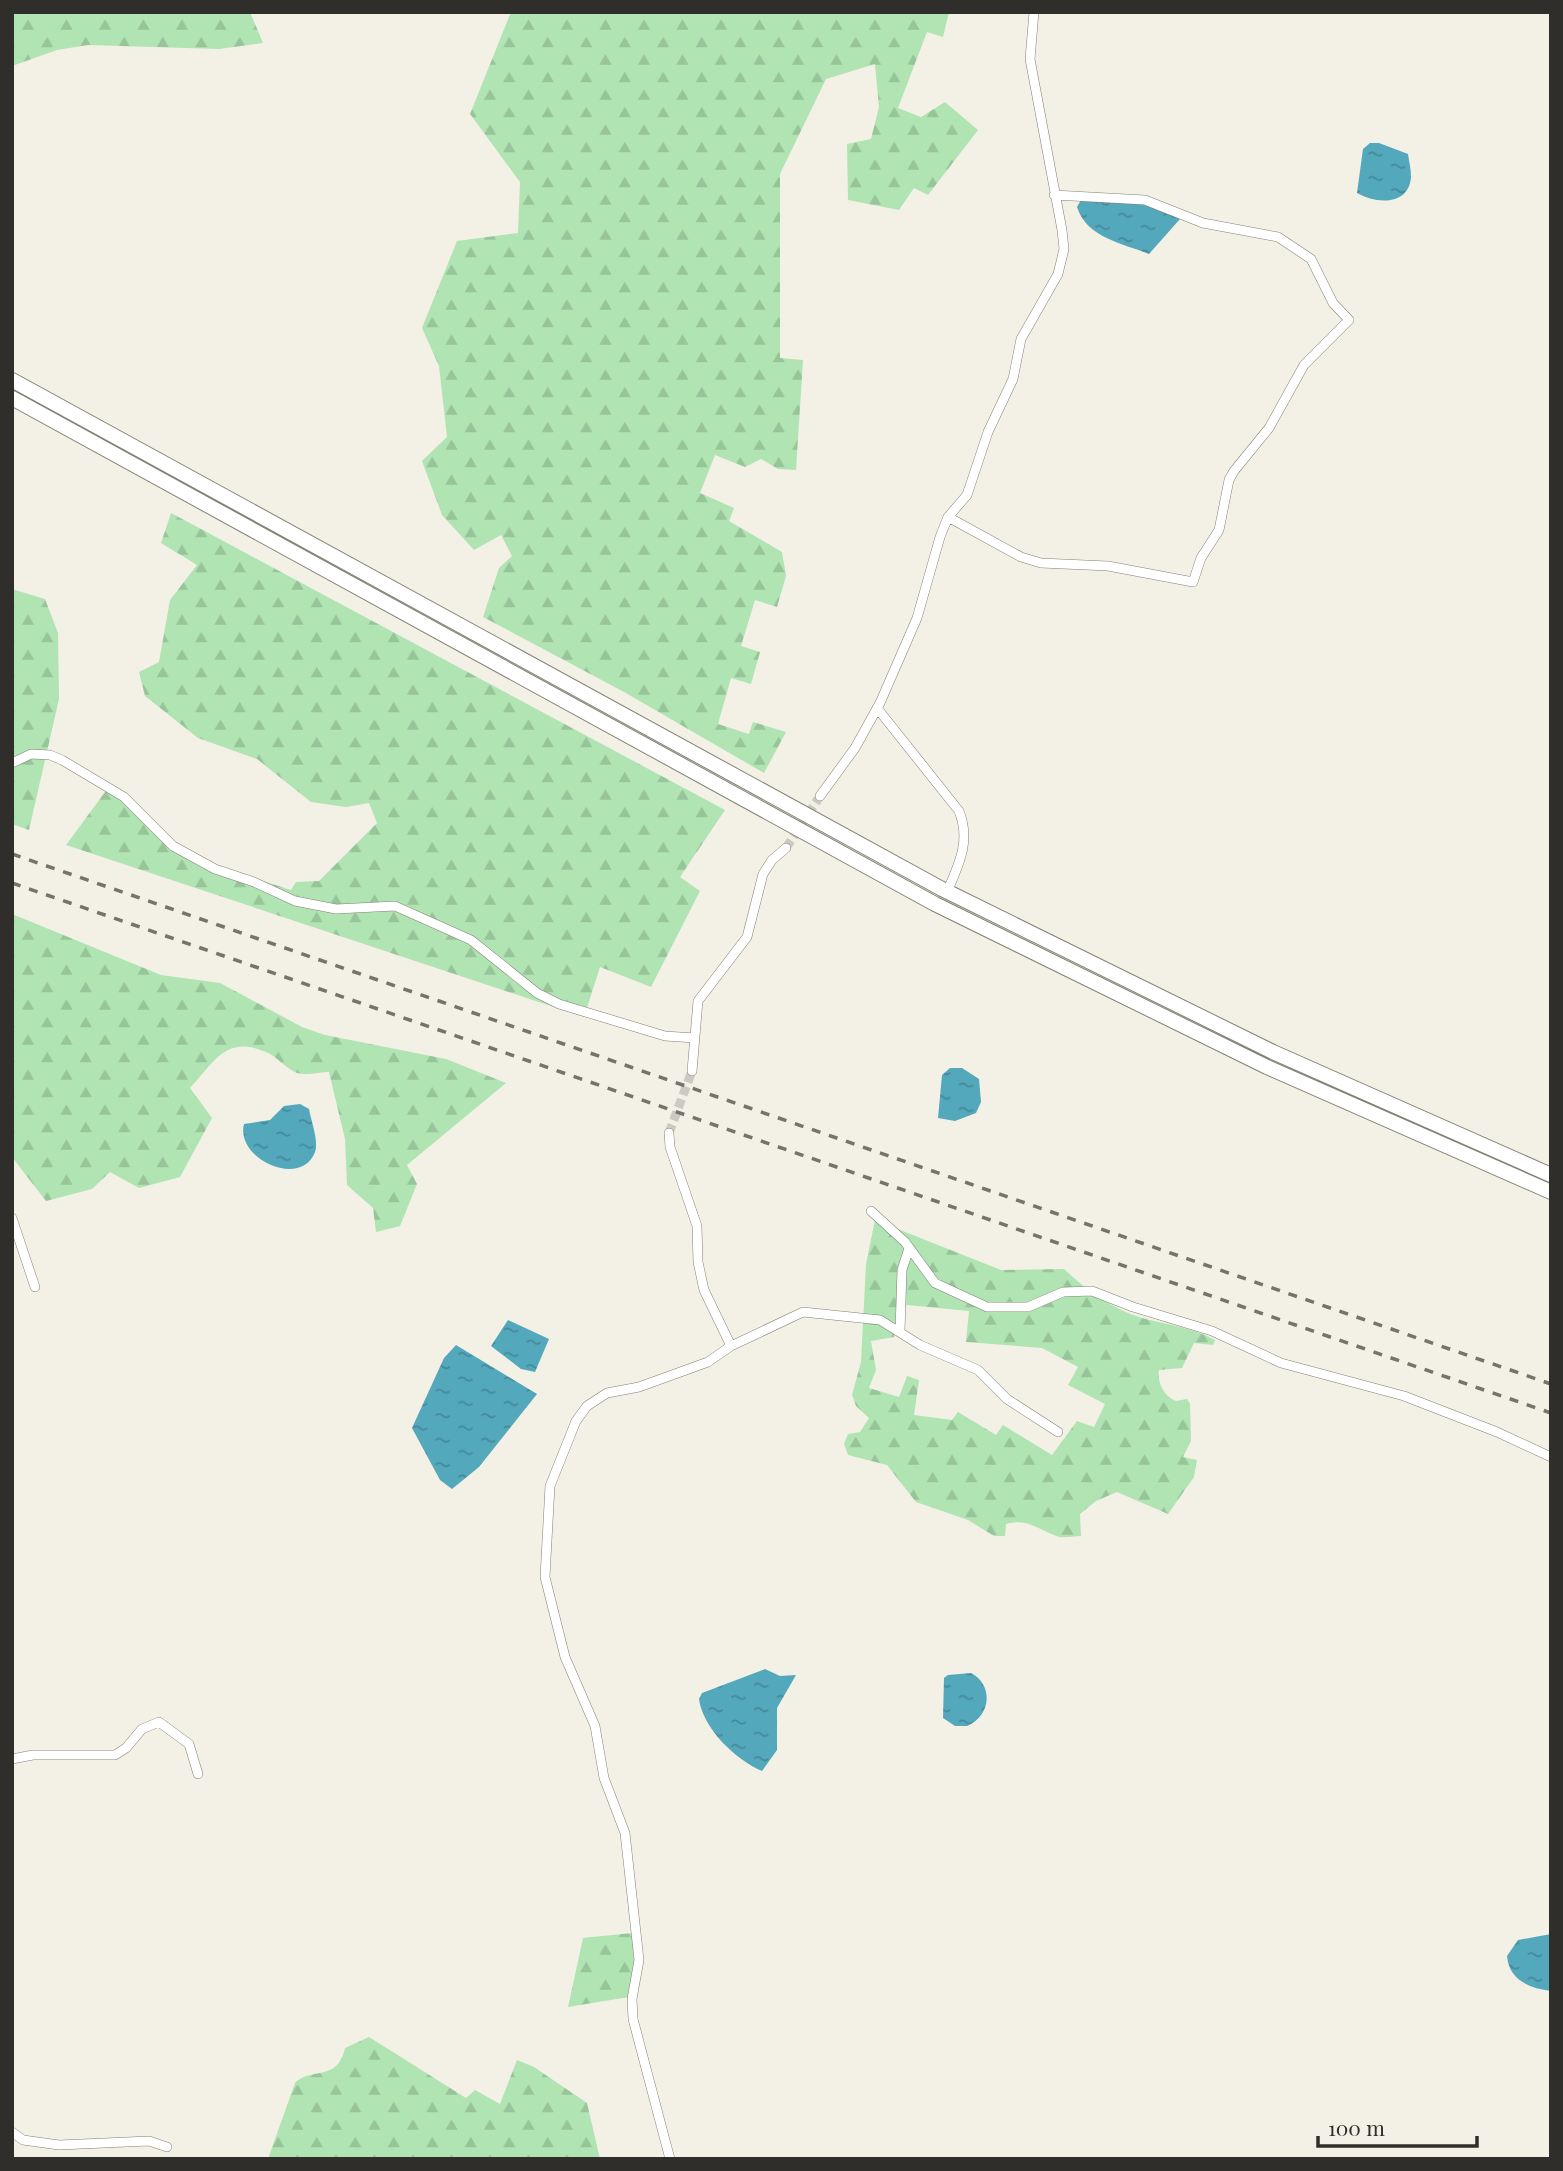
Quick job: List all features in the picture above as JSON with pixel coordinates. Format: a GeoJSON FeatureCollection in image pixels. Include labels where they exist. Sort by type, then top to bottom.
{"type":"FeatureCollection","features":[{"type":"Feature","properties":{"kind":"main road"},"geometry":{"type":"LineString","coordinates":[[12,380],[947,892],[1273,1052],[1551,1175]]}},
{"type":"Feature","properties":{"kind":"main road"},"geometry":{"type":"LineString","coordinates":[[12,398],[934,904],[1278,1072],[1551,1192]]}},
{"type":"Feature","properties":{"kind":"street"},"geometry":{"type":"LineString","coordinates":[[820,796],[855,748],[877,708],[918,618],[948,517],[967,495],[988,432],[1013,379],[1021,339],[1058,274],[1064,249],[1030,60],[1034,12]]}},
{"type":"Feature","properties":{"kind":"street"},"geometry":{"type":"LineString","coordinates":[[948,517],[1021,557],[1041,563],[1108,566],[1194,582],[1201,558],[1219,530],[1229,481],[1234,471],[1269,428],[1304,365],[1349,320],[1333,303],[1311,259],[1278,237],[1203,223],[1145,200],[1054,195]]}},
{"type":"Feature","properties":{"kind":"street"},"geometry":{"type":"LineString","coordinates":[[877,708],[960,811],[965,827],[965,847],[947,892]]}},
{"type":"Feature","properties":{"kind":"street"},"geometry":{"type":"LineString","coordinates":[[12,762],[31,754],[50,755],[62,760],[124,797],[173,846],[215,869],[254,882],[295,901],[337,909],[395,906],[471,940],[537,993],[559,1004],[665,1036],[695,1038]]}},
{"type":"Feature","properties":{"kind":"street"},"geometry":{"type":"LineString","coordinates":[[692,1071],[698,1002],[747,937],[764,874],[772,860],[786,848]]}},
{"type":"Feature","properties":{"kind":"street"},"geometry":{"type":"LineString","coordinates":[[669,1133],[670,1147],[697,1226],[698,1262],[704,1290],[731,1346]]}},
{"type":"Feature","properties":{"kind":"street"},"geometry":{"type":"LineString","coordinates":[[871,1211],[909,1248],[935,1283],[987,1307],[1028,1307],[1069,1291],[1092,1291],[1133,1307],[1212,1331],[1281,1363],[1404,1396],[1497,1432],[1551,1457]]}},
{"type":"Feature","properties":{"kind":"street"},"geometry":{"type":"LineString","coordinates":[[12,1218],[35,1287]]}},
{"type":"Feature","properties":{"kind":"street"},"geometry":{"type":"LineString","coordinates":[[900,1331],[902,1270],[909,1248]]}},
{"type":"Feature","properties":{"kind":"street"},"geometry":{"type":"LineString","coordinates":[[670,2159],[633,2019],[632,1999],[639,1960],[625,1833],[604,1778],[595,1726],[565,1657],[545,1577],[548,1494],[576,1421],[587,1406],[607,1393],[639,1387],[708,1362],[731,1346],[803,1312],[880,1320],[920,1345],[978,1370],[1007,1399],[1058,1432]]}},
{"type":"Feature","properties":{"kind":"street"},"geometry":{"type":"LineString","coordinates":[[12,1759],[33,1755],[114,1755],[126,1748],[142,1729],[159,1721],[189,1744],[198,1774]]}},
{"type":"Feature","properties":{"kind":"street"},"geometry":{"type":"LineString","coordinates":[[12,2132],[23,2140],[59,2145],[142,2141],[167,2147]]}},
{"type":"Feature","properties":{"kind":"green space"},"geometry":{"type":"Polygon","coordinates":[[[12,12],[250,12],[263,43],[219,49],[88,45],[57,50],[12,66],[12,12]]]}},
{"type":"Feature","properties":{"kind":"green space"},"geometry":{"type":"Polygon","coordinates":[[[511,12],[949,12],[943,37],[927,32],[898,108],[921,117],[945,102],[978,130],[928,195],[914,188],[899,210],[848,200],[847,144],[871,139],[879,107],[875,64],[826,79],[780,174],[780,358],[803,360],[796,470],[778,469],[761,459],[745,467],[715,455],[700,493],[734,508],[729,521],[782,552],[786,576],[777,607],[755,600],[741,646],[760,652],[751,684],[731,678],[718,724],[749,734],[753,722],[786,732],[764,773],[624,692],[483,617],[499,568],[512,556],[501,535],[474,550],[442,515],[422,461],[447,437],[439,366],[422,328],[457,241],[518,233],[520,182],[470,114],[511,12]]]}},
{"type":"Feature","properties":{"kind":"green space"},"geometry":{"type":"Polygon","coordinates":[[[171,513],[725,810],[680,877],[700,891],[651,987],[600,967],[584,1017],[66,845],[111,784],[183,848],[228,869],[291,890],[296,882],[319,881],[377,823],[369,803],[346,807],[311,802],[257,759],[198,738],[145,696],[139,672],[159,662],[170,600],[197,565],[161,543],[171,513]]]}},
{"type":"Feature","properties":{"kind":"green space"},"geometry":{"type":"Polygon","coordinates":[[[12,589],[45,599],[58,633],[59,699],[29,830],[12,824],[12,589]]]}},
{"type":"Feature","properties":{"kind":"green space"},"geometry":{"type":"Polygon","coordinates":[[[12,914],[161,975],[220,983],[302,1027],[325,1035],[446,1059],[506,1083],[407,1165],[417,1184],[400,1226],[376,1232],[373,1208],[347,1185],[345,1139],[329,1072],[297,1073],[270,1054],[243,1047],[233,1048],[215,1059],[190,1088],[212,1118],[180,1177],[139,1188],[110,1172],[92,1189],[46,1201],[12,1157],[12,914]]]}},
{"type":"Feature","properties":{"kind":"green space"},"geometry":{"type":"Polygon","coordinates":[[[875,1220],[1001,1270],[1064,1269],[1090,1291],[1120,1310],[1188,1329],[1215,1340],[1213,1345],[1194,1343],[1182,1368],[1159,1370],[1160,1384],[1165,1392],[1176,1401],[1187,1399],[1190,1404],[1191,1441],[1183,1457],[1197,1460],[1194,1477],[1168,1514],[1117,1492],[1096,1501],[1080,1514],[1081,1536],[1059,1537],[1033,1526],[1014,1523],[1006,1524],[1005,1536],[994,1536],[968,1520],[916,1502],[887,1465],[848,1455],[844,1444],[848,1434],[860,1432],[869,1418],[856,1406],[852,1395],[861,1362],[866,1264],[875,1220]],[[897,1304],[894,1337],[871,1341],[876,1370],[869,1388],[899,1397],[907,1376],[919,1380],[914,1415],[952,1420],[958,1412],[996,1435],[1003,1425],[1052,1455],[1077,1421],[1094,1427],[1105,1404],[1068,1385],[1078,1367],[1042,1348],[966,1342],[969,1311],[897,1304]]]}},
{"type":"Feature","properties":{"kind":"green space"},"geometry":{"type":"Polygon","coordinates":[[[632,1933],[635,1971],[629,1997],[568,2007],[583,1938],[632,1933]]]}},
{"type":"Feature","properties":{"kind":"green space"},"geometry":{"type":"Polygon","coordinates":[[[369,2037],[466,2098],[475,2090],[500,2104],[517,2060],[534,2067],[587,2103],[600,2159],[268,2159],[295,2083],[301,2078],[330,2070],[341,2059],[345,2048],[369,2037]]]}},
{"type":"Feature","properties":{"kind":"water"},"geometry":{"type":"Polygon","coordinates":[[[1370,143],[1379,143],[1408,154],[1411,177],[1409,186],[1398,198],[1373,199],[1357,193],[1363,149],[1370,143]]]}},
{"type":"Feature","properties":{"kind":"water"},"geometry":{"type":"Polygon","coordinates":[[[1081,200],[1141,202],[1180,219],[1149,254],[1097,233],[1082,217],[1077,207],[1081,200]]]}},
{"type":"Feature","properties":{"kind":"water"},"geometry":{"type":"Polygon","coordinates":[[[950,1068],[962,1068],[979,1079],[981,1102],[976,1113],[955,1121],[938,1118],[942,1075],[950,1068]]]}},
{"type":"Feature","properties":{"kind":"water"},"geometry":{"type":"Polygon","coordinates":[[[300,1104],[309,1109],[315,1137],[315,1152],[308,1163],[297,1168],[284,1169],[259,1158],[249,1148],[244,1137],[244,1124],[270,1120],[284,1106],[300,1104]]]}},
{"type":"Feature","properties":{"kind":"water"},"geometry":{"type":"Polygon","coordinates":[[[508,1320],[549,1339],[535,1372],[521,1369],[491,1346],[508,1320]]]}},
{"type":"Feature","properties":{"kind":"water"},"geometry":{"type":"Polygon","coordinates":[[[456,1345],[537,1394],[479,1467],[452,1489],[440,1480],[412,1428],[444,1358],[456,1345]]]}},
{"type":"Feature","properties":{"kind":"water"},"geometry":{"type":"Polygon","coordinates":[[[765,1669],[780,1676],[796,1675],[777,1708],[777,1750],[762,1771],[722,1742],[707,1721],[699,1699],[702,1693],[765,1669]]]}},
{"type":"Feature","properties":{"kind":"water"},"geometry":{"type":"Polygon","coordinates":[[[971,1673],[978,1678],[986,1692],[985,1708],[975,1721],[967,1726],[955,1726],[943,1718],[944,1678],[948,1675],[971,1673]]]}},
{"type":"Feature","properties":{"kind":"water"},"geometry":{"type":"Polygon","coordinates":[[[1551,1934],[1551,1991],[1535,1988],[1521,1981],[1512,1971],[1507,1956],[1518,1940],[1551,1934]]]}},
{"type":"Feature","properties":{"kind":"tunnel"},"geometry":{"type":"LineString","coordinates":[[786,848],[820,796]]}},
{"type":"Feature","properties":{"kind":"tunnel"},"geometry":{"type":"LineString","coordinates":[[669,1133],[692,1071]]}},
{"type":"Feature","properties":{"kind":"railway"},"geometry":{"type":"LineString","coordinates":[[12,854],[1551,1384]]}},
{"type":"Feature","properties":{"kind":"railway"},"geometry":{"type":"LineString","coordinates":[[12,883],[1551,1413]]}}]}
